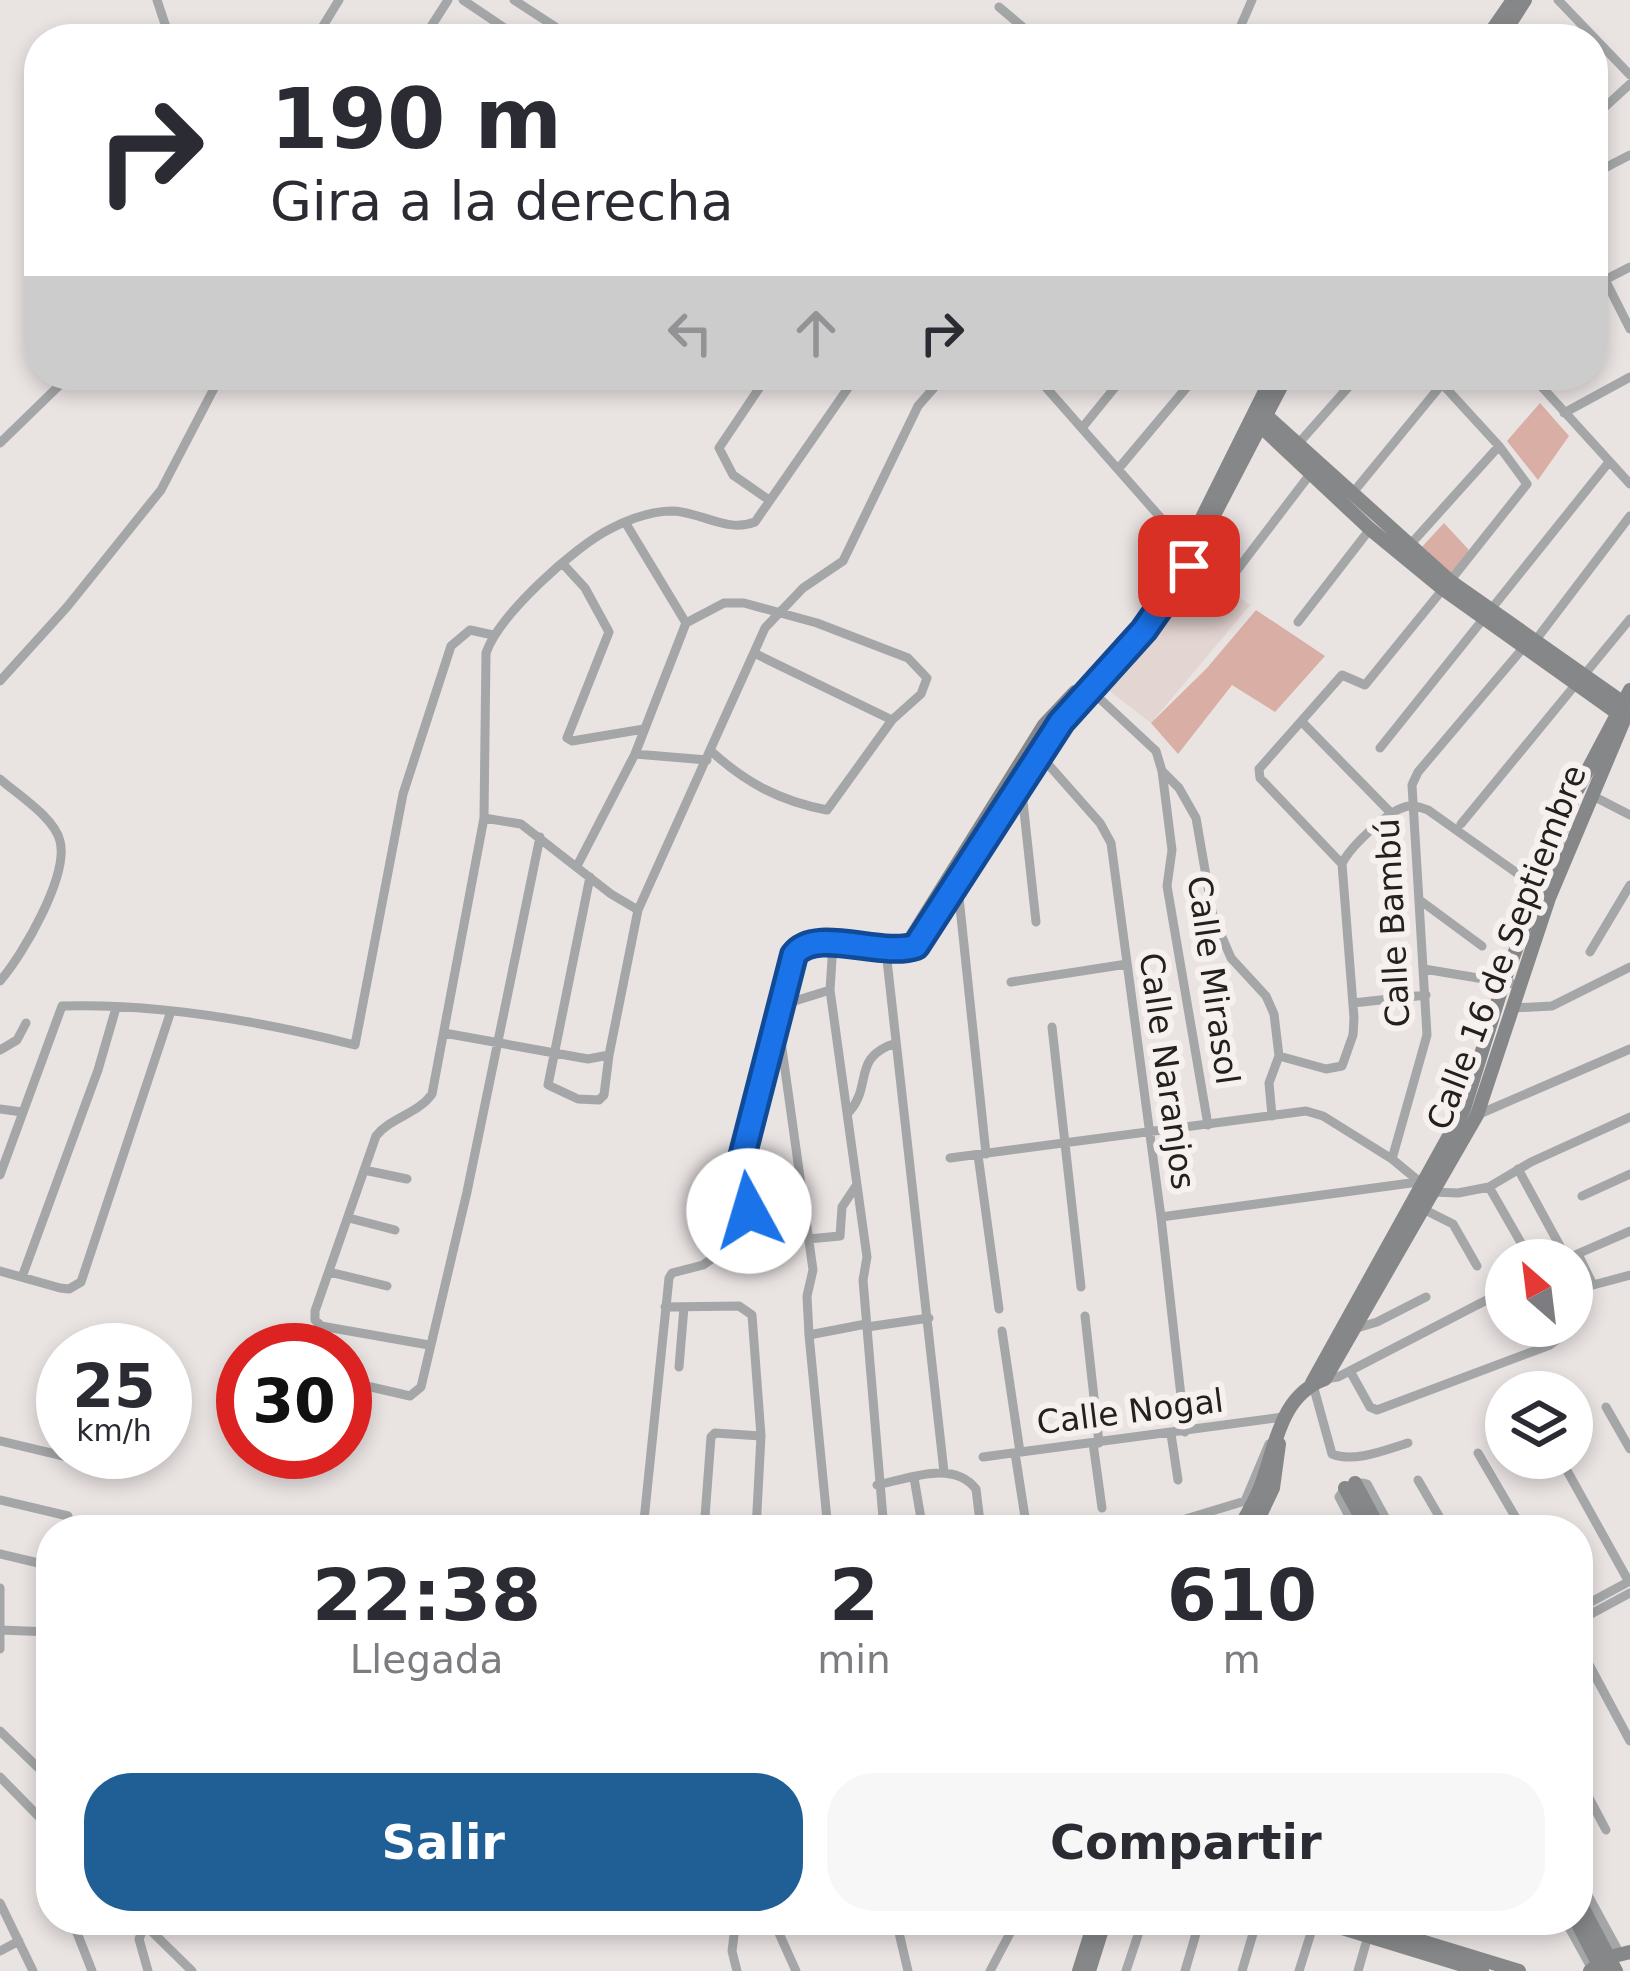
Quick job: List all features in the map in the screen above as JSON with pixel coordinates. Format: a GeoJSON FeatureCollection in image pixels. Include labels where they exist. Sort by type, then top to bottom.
{"type":"FeatureCollection","features":[{"type":"Feature","properties":{"kind":"street"},"geometry":{"type":"LineString","coordinates":[[463,0],[498,24]]}},
{"type":"Feature","properties":{"kind":"street"},"geometry":{"type":"LineString","coordinates":[[514,0],[551,24]]}},
{"type":"Feature","properties":{"kind":"street"},"geometry":{"type":"LineString","coordinates":[[1558,0],[1580,24]]}},
{"type":"Feature","properties":{"kind":"street"},"geometry":{"type":"LineString","coordinates":[[999,7],[1019,24]]}},
{"type":"Feature","properties":{"kind":"street"},"geometry":{"type":"LineString","coordinates":[[1608,55],[1630,79],[1608,102]]}},
{"type":"Feature","properties":{"kind":"street"},"geometry":{"type":"LineString","coordinates":[[1608,286],[1630,329]]}},
{"type":"Feature","properties":{"kind":"street"},"geometry":{"type":"LineString","coordinates":[[0,443],[55,390]]}},
{"type":"Feature","properties":{"kind":"street"},"geometry":{"type":"LineString","coordinates":[[0,681],[161,490],[212,390]]}},
{"type":"Feature","properties":{"kind":"street"},"geometry":{"type":"LineString","coordinates":[[758,390],[719,448],[733,475],[769,500]]}},
{"type":"Feature","properties":{"kind":"street"},"geometry":{"type":"LineString","coordinates":[[319,1323],[314,1315],[379,1131],[430,1098],[484,818],[486,653],[493,635],[563,564],[606,530],[670,511],[742,526],[760,517],[846,390]]}},
{"type":"Feature","properties":{"kind":"street"},"geometry":{"type":"LineString","coordinates":[[590,877],[549,1087],[589,1101],[604,1095],[638,910],[765,628],[803,588],[847,556],[918,406],[932,390]]}},
{"type":"Feature","properties":{"kind":"street"},"geometry":{"type":"LineString","coordinates":[[1048,390],[1167,525],[1187,557]]}},
{"type":"Feature","properties":{"kind":"street"},"geometry":{"type":"LineString","coordinates":[[1082,428],[1114,390]]}},
{"type":"Feature","properties":{"kind":"street"},"geometry":{"type":"LineString","coordinates":[[1119,468],[1184,390]]}},
{"type":"Feature","properties":{"kind":"street"},"geometry":{"type":"LineString","coordinates":[[926,924],[1021,783],[1055,712],[1086,687],[1187,557],[1268,390]]}},
{"type":"Feature","properties":{"kind":"street"},"geometry":{"type":"LineString","coordinates":[[1258,416],[1276,390]]}},
{"type":"Feature","properties":{"kind":"street"},"geometry":{"type":"LineString","coordinates":[[1298,444],[1346,390]]}},
{"type":"Feature","properties":{"kind":"street"},"geometry":{"type":"LineString","coordinates":[[1351,495],[1430,390]]}},
{"type":"Feature","properties":{"kind":"street"},"geometry":{"type":"LineString","coordinates":[[1342,864],[1258,775],[1258,769],[1343,674],[1365,685],[1527,484],[1447,390]]}},
{"type":"Feature","properties":{"kind":"street"},"geometry":{"type":"LineString","coordinates":[[1544,390],[1630,484]]}},
{"type":"Feature","properties":{"kind":"street"},"geometry":{"type":"LineString","coordinates":[[1564,413],[1606,390]]}},
{"type":"Feature","properties":{"kind":"street"},"geometry":{"type":"LineString","coordinates":[[1258,416],[1298,444],[1447,585]]}},
{"type":"Feature","properties":{"kind":"street"},"geometry":{"type":"LineString","coordinates":[[1258,416],[1370,529],[1626,708]]}},
{"type":"Feature","properties":{"kind":"street"},"geometry":{"type":"LineString","coordinates":[[1408,546],[1499,446]]}},
{"type":"Feature","properties":{"kind":"street"},"geometry":{"type":"LineString","coordinates":[[1380,748],[1609,462]]}},
{"type":"Feature","properties":{"kind":"street"},"geometry":{"type":"LineString","coordinates":[[1234,574],[1312,472]]}},
{"type":"Feature","properties":{"kind":"street","name":"Calle Bambú"},"geometry":{"type":"LineString","coordinates":[[1392,1159],[1426,1041],[1412,785],[1630,516]]}},
{"type":"Feature","properties":{"kind":"street"},"geometry":{"type":"LineString","coordinates":[[625,522],[686,623]]}},
{"type":"Feature","properties":{"kind":"street"},"geometry":{"type":"LineString","coordinates":[[1167,525],[1197,534]]}},
{"type":"Feature","properties":{"kind":"street"},"geometry":{"type":"LineString","coordinates":[[1298,622],[1370,529]]}},
{"type":"Feature","properties":{"kind":"street"},"geometry":{"type":"LineString","coordinates":[[563,564],[585,588],[609,632],[567,738],[644,729]]}},
{"type":"Feature","properties":{"kind":"street"},"geometry":{"type":"LineString","coordinates":[[577,866],[634,754],[686,623],[729,602],[780,613],[818,623],[918,665],[927,678],[923,690],[892,720],[827,810],[770,794],[709,755],[634,754]]}},
{"type":"Feature","properties":{"kind":"street"},"geometry":{"type":"LineString","coordinates":[[1461,824],[1630,619]]}},
{"type":"Feature","properties":{"kind":"street"},"geometry":{"type":"LineString","coordinates":[[0,1175],[62,1006],[303,1031],[355,1045],[403,794],[452,646],[463,632],[493,635]]}},
{"type":"Feature","properties":{"kind":"street"},"geometry":{"type":"LineString","coordinates":[[754,652],[892,720]]}},
{"type":"Feature","properties":{"kind":"street"},"geometry":{"type":"LineString","coordinates":[[1086,687],[1156,751],[1162,771],[1179,788],[1196,818],[1213,916],[1232,958],[1271,1006],[1279,1056],[1269,1083],[1272,1116]]}},
{"type":"Feature","properties":{"kind":"street","name":"Calle 16 de Septiembre"},"geometry":{"type":"LineString","coordinates":[[1281,1425],[1291,1402],[1318,1381],[1357,1328],[1423,1209],[1425,1187],[1477,1114],[1549,898],[1626,708]]}},
{"type":"Feature","properties":{"kind":"street","name":"Calle 16 de Septiembre"},"geometry":{"type":"LineString","coordinates":[[1318,1381],[1464,1109],[1504,981],[1575,794],[1626,708]]}},
{"type":"Feature","properties":{"kind":"street"},"geometry":{"type":"LineString","coordinates":[[1302,722],[1392,814]]}},
{"type":"Feature","properties":{"kind":"street"},"geometry":{"type":"LineString","coordinates":[[644,1515],[672,1273],[709,1262],[739,1169],[794,955],[801,946],[833,943],[886,951],[916,946],[957,865],[1035,751]]}},
{"type":"Feature","properties":{"kind":"street","name":"Calle Naranjos"},"geometry":{"type":"LineString","coordinates":[[1035,751],[1109,836],[1185,1432]]}},
{"type":"Feature","properties":{"kind":"street","name":"Calle Mirasol"},"geometry":{"type":"LineString","coordinates":[[1162,771],[1172,850],[1167,886],[1208,1124]]}},
{"type":"Feature","properties":{"kind":"street"},"geometry":{"type":"LineString","coordinates":[[0,779],[53,827],[62,858],[39,925],[0,980]]}},
{"type":"Feature","properties":{"kind":"street"},"geometry":{"type":"LineString","coordinates":[[1021,783],[1036,922]]}},
{"type":"Feature","properties":{"kind":"street"},"geometry":{"type":"LineString","coordinates":[[1592,796],[1630,815]]}},
{"type":"Feature","properties":{"kind":"street"},"geometry":{"type":"LineString","coordinates":[[1279,1056],[1325,1069],[1342,1066],[1353,1035],[1354,1003],[1342,864],[1392,814],[1414,806],[1428,810],[1538,888]]}},
{"type":"Feature","properties":{"kind":"street"},"geometry":{"type":"LineString","coordinates":[[484,818],[521,824],[638,910]]}},
{"type":"Feature","properties":{"kind":"street"},"geometry":{"type":"LineString","coordinates":[[372,1387],[413,1395],[421,1387],[500,1042],[540,837]]}},
{"type":"Feature","properties":{"kind":"street"},"geometry":{"type":"LineString","coordinates":[[957,865],[999,1309]]}},
{"type":"Feature","properties":{"kind":"street"},"geometry":{"type":"LineString","coordinates":[[1590,952],[1630,885]]}},
{"type":"Feature","properties":{"kind":"street"},"geometry":{"type":"LineString","coordinates":[[1420,901],[1482,946]]}},
{"type":"Feature","properties":{"kind":"street"},"geometry":{"type":"LineString","coordinates":[[833,943],[830,989],[865,1246],[882,1515]]}},
{"type":"Feature","properties":{"kind":"street"},"geometry":{"type":"LineString","coordinates":[[886,951],[944,1472]]}},
{"type":"Feature","properties":{"kind":"street"},"geometry":{"type":"LineString","coordinates":[[1011,982],[1126,964]]}},
{"type":"Feature","properties":{"kind":"street"},"geometry":{"type":"LineString","coordinates":[[1514,1008],[1552,1006],[1630,967]]}},
{"type":"Feature","properties":{"kind":"street"},"geometry":{"type":"LineString","coordinates":[[1424,969],[1520,985]]}},
{"type":"Feature","properties":{"kind":"street"},"geometry":{"type":"LineString","coordinates":[[782,1005],[830,989]]}},
{"type":"Feature","properties":{"kind":"street"},"geometry":{"type":"LineString","coordinates":[[1354,1003],[1426,995]]}},
{"type":"Feature","properties":{"kind":"street"},"geometry":{"type":"LineString","coordinates":[[22,1277],[116,1008]]}},
{"type":"Feature","properties":{"kind":"street"},"geometry":{"type":"LineString","coordinates":[[0,1271],[69,1289],[80,1282],[170,1014]]}},
{"type":"Feature","properties":{"kind":"street"},"geometry":{"type":"LineString","coordinates":[[778,1022],[814,1270],[808,1296],[809,1335],[827,1515]]}},
{"type":"Feature","properties":{"kind":"street"},"geometry":{"type":"LineString","coordinates":[[0,1050],[17,1040],[26,1023]]}},
{"type":"Feature","properties":{"kind":"street"},"geometry":{"type":"LineString","coordinates":[[1052,1027],[1081,1287]]}},
{"type":"Feature","properties":{"kind":"street"},"geometry":{"type":"LineString","coordinates":[[444,1033],[588,1060],[609,1055]]}},
{"type":"Feature","properties":{"kind":"street"},"geometry":{"type":"LineString","coordinates":[[848,1112],[858,1100],[871,1057],[896,1043]]}},
{"type":"Feature","properties":{"kind":"street"},"geometry":{"type":"LineString","coordinates":[[1477,1114],[1630,1049]]}},
{"type":"Feature","properties":{"kind":"street"},"geometry":{"type":"LineString","coordinates":[[0,1109],[22,1112]]}},
{"type":"Feature","properties":{"kind":"street"},"geometry":{"type":"LineString","coordinates":[[950,1158],[1317,1113],[1392,1159],[1425,1187]]}},
{"type":"Feature","properties":{"kind":"street"},"geometry":{"type":"LineString","coordinates":[[1161,1217],[1425,1187],[1470,1192],[1630,1117]]}},
{"type":"Feature","properties":{"kind":"street"},"geometry":{"type":"LineString","coordinates":[[739,1169],[756,1255]]}},
{"type":"Feature","properties":{"kind":"street"},"geometry":{"type":"LineString","coordinates":[[1518,1169],[1559,1239]]}},
{"type":"Feature","properties":{"kind":"street"},"geometry":{"type":"LineString","coordinates":[[364,1170],[407,1179]]}},
{"type":"Feature","properties":{"kind":"street"},"geometry":{"type":"LineString","coordinates":[[1582,1196],[1630,1174]]}},
{"type":"Feature","properties":{"kind":"street"},"geometry":{"type":"LineString","coordinates":[[840,1236],[842,1207],[856,1186]]}},
{"type":"Feature","properties":{"kind":"street"},"geometry":{"type":"LineString","coordinates":[[1489,1187],[1519,1239]]}},
{"type":"Feature","properties":{"kind":"street"},"geometry":{"type":"LineString","coordinates":[[1423,1209],[1453,1225],[1477,1266]]}},
{"type":"Feature","properties":{"kind":"street"},"geometry":{"type":"LineString","coordinates":[[349,1217],[395,1230]]}},
{"type":"Feature","properties":{"kind":"street"},"geometry":{"type":"LineString","coordinates":[[1593,1248],[1630,1231]]}},
{"type":"Feature","properties":{"kind":"street"},"geometry":{"type":"LineString","coordinates":[[719,1233],[752,1235]]}},
{"type":"Feature","properties":{"kind":"street"},"geometry":{"type":"LineString","coordinates":[[808,1239],[840,1236],[865,1246]]}},
{"type":"Feature","properties":{"kind":"street"},"geometry":{"type":"LineString","coordinates":[[329,1271],[387,1286]]}},
{"type":"Feature","properties":{"kind":"street"},"geometry":{"type":"LineString","coordinates":[[1593,1285],[1630,1275]]}},
{"type":"Feature","properties":{"kind":"street"},"geometry":{"type":"LineString","coordinates":[[1357,1328],[1426,1297]]}},
{"type":"Feature","properties":{"kind":"street"},"geometry":{"type":"LineString","coordinates":[[1408,1443],[1370,1455],[1340,1459],[1332,1454],[1318,1381],[1350,1371],[1485,1302]]}},
{"type":"Feature","properties":{"kind":"street"},"geometry":{"type":"LineString","coordinates":[[665,1307],[735,1306],[750,1312],[761,1436],[757,1515]]}},
{"type":"Feature","properties":{"kind":"street"},"geometry":{"type":"LineString","coordinates":[[679,1367],[684,1307]]}},
{"type":"Feature","properties":{"kind":"street"},"geometry":{"type":"LineString","coordinates":[[1085,1316],[1102,1508]]}},
{"type":"Feature","properties":{"kind":"street"},"geometry":{"type":"LineString","coordinates":[[809,1335],[929,1318]]}},
{"type":"Feature","properties":{"kind":"street"},"geometry":{"type":"LineString","coordinates":[[1003,1331],[1025,1515]]}},
{"type":"Feature","properties":{"kind":"street"},"geometry":{"type":"LineString","coordinates":[[372,1335],[429,1345]]}},
{"type":"Feature","properties":{"kind":"street"},"geometry":{"type":"LineString","coordinates":[[1350,1371],[1370,1407],[1377,1410],[1538,1347]]}},
{"type":"Feature","properties":{"kind":"street"},"geometry":{"type":"LineString","coordinates":[[1606,1407],[1630,1450]]}},
{"type":"Feature","properties":{"kind":"street"},"geometry":{"type":"LineString","coordinates":[[1199,1515],[1245,1501],[1266,1448],[1281,1425]]}},
{"type":"Feature","properties":{"kind":"street"},"geometry":{"type":"LineString","coordinates":[[1246,1515],[1281,1425]]}},
{"type":"Feature","properties":{"kind":"street"},"geometry":{"type":"LineString","coordinates":[[1260,1515],[1280,1461],[1281,1425]]}},
{"type":"Feature","properties":{"kind":"street","name":"Calle Nogal"},"geometry":{"type":"LineString","coordinates":[[983,1456],[1281,1425]]}},
{"type":"Feature","properties":{"kind":"street"},"geometry":{"type":"LineString","coordinates":[[705,1515],[711,1437],[715,1433],[761,1436]]}},
{"type":"Feature","properties":{"kind":"street"},"geometry":{"type":"LineString","coordinates":[[1171,1434],[1178,1480]]}},
{"type":"Feature","properties":{"kind":"street"},"geometry":{"type":"LineString","coordinates":[[0,1441],[36,1450]]}},
{"type":"Feature","properties":{"kind":"street"},"geometry":{"type":"LineString","coordinates":[[1478,1453],[1513,1515]]}},
{"type":"Feature","properties":{"kind":"street"},"geometry":{"type":"LineString","coordinates":[[877,1485],[944,1472],[972,1482],[978,1515]]}},
{"type":"Feature","properties":{"kind":"street"},"geometry":{"type":"LineString","coordinates":[[914,1478],[920,1515]]}},
{"type":"Feature","properties":{"kind":"street"},"geometry":{"type":"LineString","coordinates":[[1572,1479],[1592,1515]]}},
{"type":"Feature","properties":{"kind":"street"},"geometry":{"type":"LineString","coordinates":[[1418,1480],[1438,1515]]}},
{"type":"Feature","properties":{"kind":"street"},"geometry":{"type":"LineString","coordinates":[[1349,1515],[1340,1497],[1350,1486],[1367,1484],[1384,1515]]}},
{"type":"Feature","properties":{"kind":"street"},"geometry":{"type":"LineString","coordinates":[[1350,1486],[1362,1515]]}},
{"type":"Feature","properties":{"kind":"street"},"geometry":{"type":"LineString","coordinates":[[1350,1486],[1370,1515]]}},
{"type":"Feature","properties":{"kind":"street"},"geometry":{"type":"LineString","coordinates":[[0,1500],[64,1515]]}},
{"type":"Feature","properties":{"kind":"street"},"geometry":{"type":"LineString","coordinates":[[1593,1517],[1629,1581],[1593,1601]]}},
{"type":"Feature","properties":{"kind":"street"},"geometry":{"type":"LineString","coordinates":[[0,1554],[36,1562]]}},
{"type":"Feature","properties":{"kind":"street"},"geometry":{"type":"LineString","coordinates":[[0,1588],[0,1648]]}},
{"type":"Feature","properties":{"kind":"street"},"geometry":{"type":"LineString","coordinates":[[1593,1613],[1627,1594],[1630,1608]]}},
{"type":"Feature","properties":{"kind":"street"},"geometry":{"type":"LineString","coordinates":[[1,1630],[36,1631]]}},
{"type":"Feature","properties":{"kind":"street"},"geometry":{"type":"LineString","coordinates":[[1593,1673],[1630,1741]]}},
{"type":"Feature","properties":{"kind":"street"},"geometry":{"type":"LineString","coordinates":[[0,1731],[36,1766]]}},
{"type":"Feature","properties":{"kind":"street"},"geometry":{"type":"LineString","coordinates":[[0,1777],[36,1813]]}},
{"type":"Feature","properties":{"kind":"street"},"geometry":{"type":"LineString","coordinates":[[1593,1805],[1606,1830]]}},
{"type":"Feature","properties":{"kind":"street"},"geometry":{"type":"LineString","coordinates":[[0,1903],[5,1925],[19,1941],[30,1970]]}},
{"type":"Feature","properties":{"kind":"street"},"geometry":{"type":"LineString","coordinates":[[1593,1921],[1607,1963]]}},
{"type":"Feature","properties":{"kind":"street"},"geometry":{"type":"LineString","coordinates":[[1593,1932],[1607,1963]]}},
{"type":"Feature","properties":{"kind":"street"},"geometry":{"type":"LineString","coordinates":[[78,1935],[92,1971]]}},
{"type":"Feature","properties":{"kind":"street"},"geometry":{"type":"LineString","coordinates":[[140,1935],[148,1971]]}},
{"type":"Feature","properties":{"kind":"street"},"geometry":{"type":"LineString","coordinates":[[155,1935],[192,1971]]}},
{"type":"Feature","properties":{"kind":"street"},"geometry":{"type":"LineString","coordinates":[[735,1935],[736,1971]]}},
{"type":"Feature","properties":{"kind":"street"},"geometry":{"type":"LineString","coordinates":[[780,1935],[796,1971]]}},
{"type":"Feature","properties":{"kind":"street"},"geometry":{"type":"LineString","coordinates":[[900,1935],[908,1971]]}},
{"type":"Feature","properties":{"kind":"street"},"geometry":{"type":"LineString","coordinates":[[991,1971],[1009,1935]]}},
{"type":"Feature","properties":{"kind":"street"},"geometry":{"type":"LineString","coordinates":[[1079,1971],[1090,1935]]}},
{"type":"Feature","properties":{"kind":"street"},"geometry":{"type":"LineString","coordinates":[[1089,1971],[1100,1935]]}},
{"type":"Feature","properties":{"kind":"street"},"geometry":{"type":"LineString","coordinates":[[1126,1971],[1138,1935]]}},
{"type":"Feature","properties":{"kind":"street"},"geometry":{"type":"LineString","coordinates":[[1185,1971],[1196,1935]]}},
{"type":"Feature","properties":{"kind":"street"},"geometry":{"type":"LineString","coordinates":[[1242,1971],[1253,1935]]}},
{"type":"Feature","properties":{"kind":"street"},"geometry":{"type":"LineString","coordinates":[[1299,1971],[1311,1935]]}},
{"type":"Feature","properties":{"kind":"street"},"geometry":{"type":"LineString","coordinates":[[1358,1971],[1373,1935]]}},
{"type":"Feature","properties":{"kind":"street"},"geometry":{"type":"LineString","coordinates":[[1386,1935],[1421,1960],[1476,1970]]}},
{"type":"Feature","properties":{"kind":"street"},"geometry":{"type":"LineString","coordinates":[[1399,1935],[1519,1971]]}},
{"type":"Feature","properties":{"kind":"street"},"geometry":{"type":"LineString","coordinates":[[1580,1935],[1607,1963]]}},
{"type":"Feature","properties":{"kind":"street"},"geometry":{"type":"LineString","coordinates":[[1587,1935],[1607,1963]]}},
{"type":"Feature","properties":{"kind":"street"},"geometry":{"type":"LineString","coordinates":[[0,1951],[19,1941]]}},
{"type":"Feature","properties":{"kind":"shaded area"},"geometry":{"type":"Polygon","coordinates":[[[1540,403],[1569,436],[1538,480],[1507,441],[1540,403]]]}},
{"type":"Feature","properties":{"kind":"shaded area"},"geometry":{"type":"Polygon","coordinates":[[[1444,523],[1469,550],[1448,578],[1421,548],[1444,523]]]}},
{"type":"Feature","properties":{"kind":"shaded area"},"geometry":{"type":"Polygon","coordinates":[[[1193,564],[1250,605],[1151,723],[1106,688],[1193,564]]]}},
{"type":"Feature","properties":{"kind":"shaded area"},"geometry":{"type":"Polygon","coordinates":[[[1256,610],[1325,656],[1275,712],[1232,685],[1178,754],[1151,723],[1256,610]]]}},
{"type":"Feature","properties":{"kind":"route"},"geometry":{"type":"LineString","coordinates":[[749,1211],[739,1169],[794,955],[813,942],[886,951],[916,946],[1061,722],[1144,630],[1189,566]]}}]}
